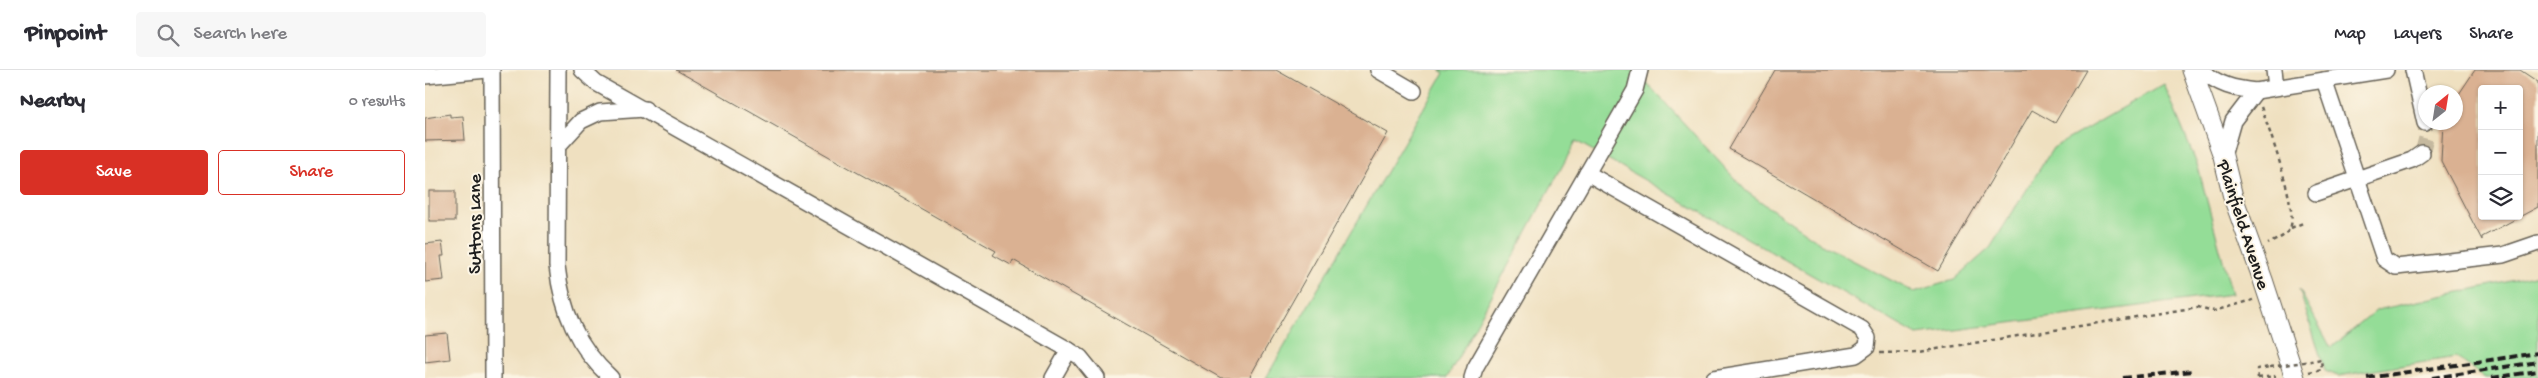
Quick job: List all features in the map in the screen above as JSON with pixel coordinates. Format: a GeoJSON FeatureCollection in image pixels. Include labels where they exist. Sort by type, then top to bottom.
{"type":"FeatureCollection","features":[{"type":"Feature","properties":{"kind":"main road","name":"Plainfield Avenue"},"geometry":{"type":"LineString","coordinates":[[2192,70],[2223,156],[2233,196],[2293,373]]}},
{"type":"Feature","properties":{"kind":"street"},"geometry":{"type":"LineString","coordinates":[[425,76],[487,70]]}},
{"type":"Feature","properties":{"kind":"street","name":"Suttons Lane"},"geometry":{"type":"LineString","coordinates":[[492,70],[493,378]]}},
{"type":"Feature","properties":{"kind":"street"},"geometry":{"type":"LineString","coordinates":[[558,70],[557,266],[560,289],[573,331],[585,350],[611,378]]}},
{"type":"Feature","properties":{"kind":"street"},"geometry":{"type":"LineString","coordinates":[[582,70],[596,83],[1069,350],[1080,357],[1097,378]]}},
{"type":"Feature","properties":{"kind":"street"},"geometry":{"type":"LineString","coordinates":[[1378,70],[1414,91]]}},
{"type":"Feature","properties":{"kind":"street"},"geometry":{"type":"LineString","coordinates":[[1472,378],[1475,368],[1635,90],[1640,70]]}},
{"type":"Feature","properties":{"kind":"street"},"geometry":{"type":"LineString","coordinates":[[2202,70],[2220,83],[2257,96]]}},
{"type":"Feature","properties":{"kind":"street"},"geometry":{"type":"LineString","coordinates":[[2274,70],[2276,87]]}},
{"type":"Feature","properties":{"kind":"street"},"geometry":{"type":"LineString","coordinates":[[2223,156],[2233,121],[2257,96],[2276,87],[2386,70]]}},
{"type":"Feature","properties":{"kind":"street"},"geometry":{"type":"LineString","coordinates":[[2413,70],[2418,92]]}},
{"type":"Feature","properties":{"kind":"street"},"geometry":{"type":"LineString","coordinates":[[2324,80],[2384,260],[2395,267],[2503,256],[2538,242]]}},
{"type":"Feature","properties":{"kind":"street"},"geometry":{"type":"LineString","coordinates":[[559,145],[581,121],[600,112],[645,109]]}},
{"type":"Feature","properties":{"kind":"street"},"geometry":{"type":"LineString","coordinates":[[2316,193],[2357,177],[2412,160],[2422,153]]}},
{"type":"Feature","properties":{"kind":"street"},"geometry":{"type":"LineString","coordinates":[[1587,173],[1861,329],[1868,338],[1867,347],[1856,355],[1714,378]]}},
{"type":"Feature","properties":{"kind":"street"},"geometry":{"type":"LineString","coordinates":[[1053,378],[1069,350]]}},
{"type":"Feature","properties":{"kind":"path"},"geometry":{"type":"LineString","coordinates":[[2257,96],[2286,184],[2292,222],[2291,228]]}},
{"type":"Feature","properties":{"kind":"path"},"geometry":{"type":"LineString","coordinates":[[2269,244],[2286,234],[2291,228],[2303,223]]}},
{"type":"Feature","properties":{"kind":"path"},"geometry":{"type":"LineString","coordinates":[[1867,347],[1883,355],[1918,352],[2198,307],[2214,311],[2254,300]]}},
{"type":"Feature","properties":{"kind":"path"},"geometry":{"type":"LineString","coordinates":[[2321,359],[2322,369],[2258,378],[2257,369],[2270,367],[2293,373],[2311,361],[2321,359]]}},
{"type":"Feature","properties":{"kind":"green space"},"geometry":{"type":"Polygon","coordinates":[[[1440,70],[1635,70],[1747,192],[1825,246],[1914,292],[1954,280],[1990,248],[2053,148],[2164,84],[2198,167],[2232,294],[1917,335],[1576,141],[1447,378],[1266,378],[1444,73],[1440,70]]]}},
{"type":"Feature","properties":{"kind":"green space"},"geometry":{"type":"Polygon","coordinates":[[[2538,275],[2538,378],[2485,378],[2456,357],[2338,376],[2325,371],[2299,289],[2331,348],[2377,310],[2538,275]]]}},
{"type":"Feature","properties":{"kind":"building"},"geometry":{"type":"Polygon","coordinates":[[[676,70],[1276,70],[1388,133],[1249,378],[1221,378],[1013,260],[1011,265],[993,255],[996,251],[676,70]]]}},
{"type":"Feature","properties":{"kind":"building"},"geometry":{"type":"Polygon","coordinates":[[[1775,70],[2086,70],[2055,123],[2032,110],[1938,271],[1729,149],[1775,70]]]}},
{"type":"Feature","properties":{"kind":"building"},"geometry":{"type":"Polygon","coordinates":[[[2475,70],[2520,70],[2538,82],[2538,207],[2523,215],[2523,85],[2478,85],[2478,220],[2514,220],[2482,237],[2482,240],[2441,161],[2443,130],[2463,130],[2463,88],[2475,70]]]}},
{"type":"Feature","properties":{"kind":"building"},"geometry":{"type":"Polygon","coordinates":[[[450,114],[450,117],[463,116],[465,140],[425,141],[425,118],[450,114]]]}},
{"type":"Feature","properties":{"kind":"building"},"geometry":{"type":"Polygon","coordinates":[[[429,191],[455,191],[455,221],[429,221],[429,191]]]}},
{"type":"Feature","properties":{"kind":"building"},"geometry":{"type":"Polygon","coordinates":[[[442,242],[444,256],[441,256],[444,280],[425,282],[425,244],[442,242]]]}},
{"type":"Feature","properties":{"kind":"building"},"geometry":{"type":"Polygon","coordinates":[[[447,333],[450,359],[425,362],[425,335],[447,333]]]}},
{"type":"Feature","properties":{"kind":"tunnel"},"geometry":{"type":"LineString","coordinates":[[2422,153],[2426,138],[2425,130]]}},
{"type":"Feature","properties":{"kind":"railway"},"geometry":{"type":"LineString","coordinates":[[2367,378],[2538,353]]}},
{"type":"Feature","properties":{"kind":"railway"},"geometry":{"type":"LineString","coordinates":[[2432,378],[2538,362]]}},
{"type":"Feature","properties":{"kind":"railway"},"geometry":{"type":"LineString","coordinates":[[2123,378],[2192,371]]}},
{"type":"Feature","properties":{"kind":"railway"},"geometry":{"type":"LineString","coordinates":[[2492,378],[2538,371]]}}]}
